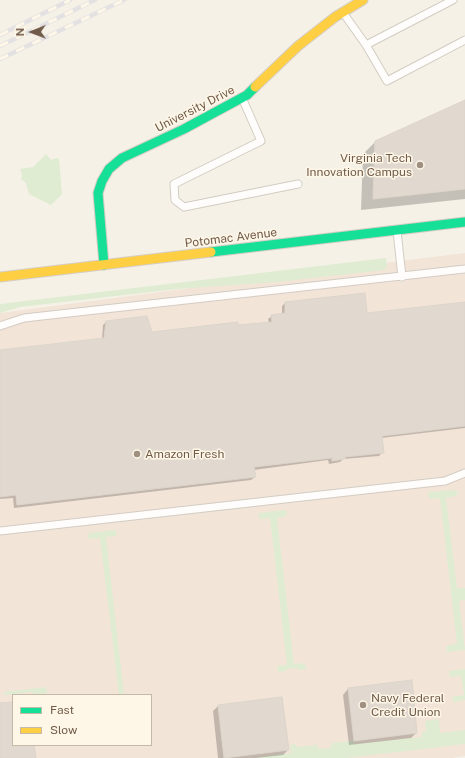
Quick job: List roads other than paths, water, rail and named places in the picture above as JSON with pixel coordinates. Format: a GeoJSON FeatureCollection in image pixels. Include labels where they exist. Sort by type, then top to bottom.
{"type":"FeatureCollection","features":[{"type":"Feature","properties":{"kind":"street","name":"University Drive"},"geometry":{"type":"LineString","coordinates":[[104,265],[98,193],[108,169],[122,158],[184,129],[247,95],[298,46],[343,12],[362,0]]}},
{"type":"Feature","properties":{"kind":"street","name":"Potomac Avenue"},"geometry":{"type":"LineString","coordinates":[[0,277],[465,222]]}},
{"type":"Feature","properties":{"kind":"lane"},"geometry":{"type":"LineString","coordinates":[[366,45],[452,0]]}},
{"type":"Feature","properties":{"kind":"lane"},"geometry":{"type":"LineString","coordinates":[[343,12],[366,45],[386,81],[465,40]]}},
{"type":"Feature","properties":{"kind":"lane"},"geometry":{"type":"LineString","coordinates":[[242,98],[261,141],[174,184],[175,200],[184,207],[298,184]]}},
{"type":"Feature","properties":{"kind":"lane"},"geometry":{"type":"LineString","coordinates":[[397,230],[402,277]]}},
{"type":"Feature","properties":{"kind":"lane"},"geometry":{"type":"LineString","coordinates":[[0,326],[24,318],[465,269]]}},
{"type":"Feature","properties":{"kind":"lane"},"geometry":{"type":"LineString","coordinates":[[0,531],[445,481],[465,472]]}},
{"type":"Feature","properties":{"kind":"railway"},"geometry":{"type":"LineString","coordinates":[[0,35],[70,0]]}},
{"type":"Feature","properties":{"kind":"railway"},"geometry":{"type":"LineString","coordinates":[[0,46],[95,0]]}},
{"type":"Feature","properties":{"kind":"railway"},"geometry":{"type":"LineString","coordinates":[[0,59],[124,0]]}},
{"type":"Feature","properties":{"kind":"place","name":"Virginia Tech Innovation Campus"},"geometry":{"type":"Point","coordinates":[420,165]}},
{"type":"Feature","properties":{"kind":"place","name":"Amazon Fresh"},"geometry":{"type":"Point","coordinates":[137,454]}},
{"type":"Feature","properties":{"kind":"place","name":"Navy Federal Credit Union"},"geometry":{"type":"Point","coordinates":[363,705]}}]}
